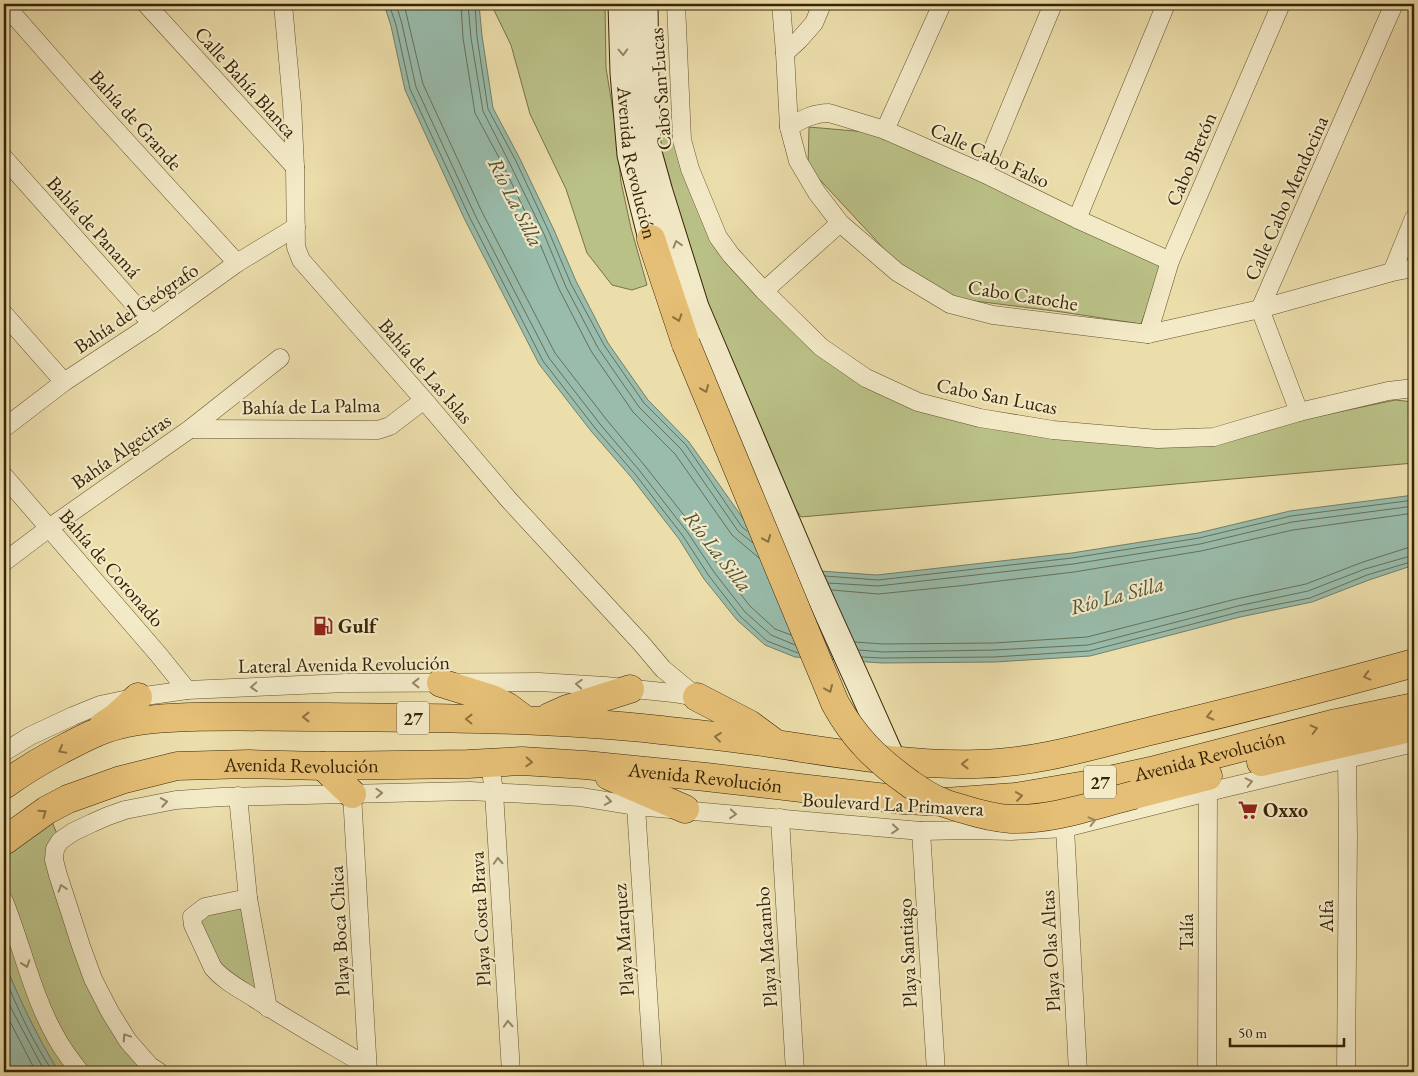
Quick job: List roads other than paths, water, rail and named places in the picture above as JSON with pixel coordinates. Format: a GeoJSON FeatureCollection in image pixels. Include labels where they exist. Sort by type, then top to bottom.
{"type":"FeatureCollection","features":[{"type":"Feature","properties":{"kind":"main road","name":"Avenida Revolución"},"geometry":{"type":"LineString","coordinates":[[621,4],[630,155],[651,239],[696,307]]}},
{"type":"Feature","properties":{"kind":"main road","name":"Avenida Revolución"},"geometry":{"type":"LineString","coordinates":[[645,4],[648,149],[696,307],[809,573],[893,760]]}},
{"type":"Feature","properties":{"kind":"main road"},"geometry":{"type":"LineString","coordinates":[[651,239],[686,344],[835,703],[845,721],[873,754],[889,769],[918,789],[940,802],[979,815],[1013,819],[1038,817],[1060,814],[1276,758],[1414,727]]}},
{"type":"Feature","properties":{"kind":"main road","name":"Avenida Revolución"},"geometry":{"type":"LineString","coordinates":[[4,785],[26,769],[91,734],[117,725],[134,722],[190,717],[353,717],[600,723],[775,744],[840,748],[893,760],[982,764],[1032,759],[1091,746],[1322,689],[1414,663]]}},
{"type":"Feature","properties":{"kind":"main road"},"geometry":{"type":"LineString","coordinates":[[441,683],[492,699],[534,720],[630,689]]}},
{"type":"Feature","properties":{"kind":"main road"},"geometry":{"type":"LineString","coordinates":[[840,748],[852,723],[862,688]]}},
{"type":"Feature","properties":{"kind":"main road"},"geometry":{"type":"LineString","coordinates":[[91,734],[115,718],[138,697]]}},
{"type":"Feature","properties":{"kind":"main road"},"geometry":{"type":"LineString","coordinates":[[697,697],[749,724],[775,744]]}},
{"type":"Feature","properties":{"kind":"main road","name":"Avenida Revolución"},"geometry":{"type":"LineString","coordinates":[[4,841],[47,810],[68,799],[105,785],[177,766],[240,764],[323,766],[479,764],[522,761],[585,765],[904,800],[945,802],[1015,796],[1086,785],[1151,771],[1332,724],[1414,707]]}},
{"type":"Feature","properties":{"kind":"main road"},"geometry":{"type":"LineString","coordinates":[[779,786],[802,777],[877,774],[886,770],[893,760]]}},
{"type":"Feature","properties":{"kind":"main road"},"geometry":{"type":"LineString","coordinates":[[585,765],[685,809]]}},
{"type":"Feature","properties":{"kind":"main road"},"geometry":{"type":"LineString","coordinates":[[323,766],[352,794]]}},
{"type":"Feature","properties":{"kind":"street","name":"Bahía de Grande"},"geometry":{"type":"LineString","coordinates":[[4,4],[237,264]]}},
{"type":"Feature","properties":{"kind":"street","name":"Calle Bahía Blanca"},"geometry":{"type":"LineString","coordinates":[[146,4],[295,167]]}},
{"type":"Feature","properties":{"kind":"street","name":"Bahía de Las Islas"},"geometry":{"type":"LineString","coordinates":[[283,4],[292,104],[296,247],[301,260],[509,500],[663,669],[697,697]]}},
{"type":"Feature","properties":{"kind":"street","name":"Cabo San Lucas"},"geometry":{"type":"LineString","coordinates":[[676,4],[682,140],[690,169],[718,237],[731,255],[764,291],[821,347],[866,378],[918,402],[980,418],[1053,430],[1158,439],[1214,437],[1299,412],[1388,391],[1414,388]]}},
{"type":"Feature","properties":{"kind":"street","name":"Cabo Catoche"},"geometry":{"type":"LineString","coordinates":[[781,4],[789,127],[798,161],[817,193],[840,223],[897,272],[950,304],[993,315],[1148,334],[1260,309],[1392,272],[1414,268]]}},
{"type":"Feature","properties":{"kind":"street"},"geometry":{"type":"LineString","coordinates":[[785,53],[800,40],[814,23],[822,4]]}},
{"type":"Feature","properties":{"kind":"street"},"geometry":{"type":"LineString","coordinates":[[885,130],[942,4]]}},
{"type":"Feature","properties":{"kind":"street"},"geometry":{"type":"LineString","coordinates":[[983,173],[1053,4]]}},
{"type":"Feature","properties":{"kind":"street"},"geometry":{"type":"LineString","coordinates":[[1077,220],[1166,4]]}},
{"type":"Feature","properties":{"kind":"street","name":"Cabo Bretón"},"geometry":{"type":"LineString","coordinates":[[1148,334],[1170,261],[1281,4]]}},
{"type":"Feature","properties":{"kind":"street","name":"Calle Cabo Mendocina"},"geometry":{"type":"LineString","coordinates":[[1299,412],[1260,309],[1394,4]]}},
{"type":"Feature","properties":{"kind":"street","name":"Calle Cabo Falso"},"geometry":{"type":"LineString","coordinates":[[789,127],[807,116],[829,113],[885,130],[983,173],[1077,220],[1170,261]]}},
{"type":"Feature","properties":{"kind":"street","name":"Bahía de Panamá"},"geometry":{"type":"LineString","coordinates":[[4,158],[152,324]]}},
{"type":"Feature","properties":{"kind":"street"},"geometry":{"type":"LineString","coordinates":[[1392,272],[1414,218]]}},
{"type":"Feature","properties":{"kind":"street"},"geometry":{"type":"LineString","coordinates":[[764,291],[840,223]]}},
{"type":"Feature","properties":{"kind":"street","name":"Bahía del Geógrafo"},"geometry":{"type":"LineString","coordinates":[[4,428],[64,382],[152,324],[237,264],[296,228]]}},
{"type":"Feature","properties":{"kind":"street"},"geometry":{"type":"LineString","coordinates":[[4,314],[64,382]]}},
{"type":"Feature","properties":{"kind":"street","name":"Bahía Algeciras"},"geometry":{"type":"LineString","coordinates":[[4,562],[190,429],[280,358]]}},
{"type":"Feature","properties":{"kind":"street","name":"Bahía de La Palma"},"geometry":{"type":"LineString","coordinates":[[190,429],[378,430],[390,426],[424,400]]}},
{"type":"Feature","properties":{"kind":"street","name":"Bahía de Coronado"},"geometry":{"type":"LineString","coordinates":[[4,476],[187,690]]}},
{"type":"Feature","properties":{"kind":"street","name":"Lateral Avenida Revolución"},"geometry":{"type":"LineString","coordinates":[[4,752],[30,736],[100,706],[138,697],[187,690],[346,683],[540,682],[673,693],[697,697]]}},
{"type":"Feature","properties":{"kind":"street","name":"Boulevard La Primavera"},"geometry":{"type":"LineString","coordinates":[[159,1072],[150,1066],[128,1041],[93,980],[54,860],[55,849],[60,841],[73,832],[125,810],[176,800],[238,796],[470,791],[581,797],[636,806],[921,831],[1012,831],[1065,828],[1414,743]]}},
{"type":"Feature","properties":{"kind":"street","name":"Alfa"},"geometry":{"type":"LineString","coordinates":[[1346,1072],[1347,760]]}},
{"type":"Feature","properties":{"kind":"street"},"geometry":{"type":"LineString","coordinates":[[470,791],[479,764]]}},
{"type":"Feature","properties":{"kind":"street","name":"Playa Costa Brava"},"geometry":{"type":"LineString","coordinates":[[479,764],[494,792],[510,1072]]}},
{"type":"Feature","properties":{"kind":"street","name":"Talía"},"geometry":{"type":"LineString","coordinates":[[1207,1072],[1208,792]]}},
{"type":"Feature","properties":{"kind":"street","name":"Playa Boca Chica"},"geometry":{"type":"LineString","coordinates":[[352,794],[368,1069]]}},
{"type":"Feature","properties":{"kind":"street"},"geometry":{"type":"LineString","coordinates":[[238,796],[248,898],[268,1008]]}},
{"type":"Feature","properties":{"kind":"street","name":"Playa Marquez"},"geometry":{"type":"LineString","coordinates":[[636,806],[652,1072]]}},
{"type":"Feature","properties":{"kind":"street","name":"Playa Macambo"},"geometry":{"type":"LineString","coordinates":[[780,818],[795,1072]]}},
{"type":"Feature","properties":{"kind":"street","name":"Playa Olas Altas"},"geometry":{"type":"LineString","coordinates":[[1065,828],[1078,1072]]}},
{"type":"Feature","properties":{"kind":"street","name":"Playa Santiago"},"geometry":{"type":"LineString","coordinates":[[921,831],[936,1072]]}},
{"type":"Feature","properties":{"kind":"street","name":"Playa Boca Chica"},"geometry":{"type":"LineString","coordinates":[[248,898],[205,907],[192,917],[193,925],[213,968],[218,974],[268,1008],[368,1069]]}},
{"type":"Feature","properties":{"kind":"street"},"geometry":{"type":"LineString","coordinates":[[4,902],[40,1004],[59,1044],[80,1072]]}},
{"type":"Feature","properties":{"kind":"water","name":"Río La Silla"},"geometry":{"type":"Polygon","coordinates":[[[384,4],[479,4],[493,108],[520,159],[576,281],[608,343],[648,400],[689,442],[747,524],[820,571],[877,575],[1072,553],[1198,533],[1290,511],[1414,495],[1414,565],[1312,602],[1240,617],[1090,656],[995,662],[882,663],[795,657],[765,645],[737,620],[704,579],[679,539],[539,364],[465,220],[405,90],[391,26],[384,4]]]}},
{"type":"Feature","properties":{"kind":"water"},"geometry":{"type":"Polygon","coordinates":[[[4,962],[29,1018],[59,1072],[4,1072],[4,962]]]}},
{"type":"Feature","properties":{"kind":"place","name":"Gulf"},"geometry":{"type":"Point","coordinates":[323,626]}},
{"type":"Feature","properties":{"kind":"place","name":"Oxxo"},"geometry":{"type":"Point","coordinates":[1248,810]}}]}
